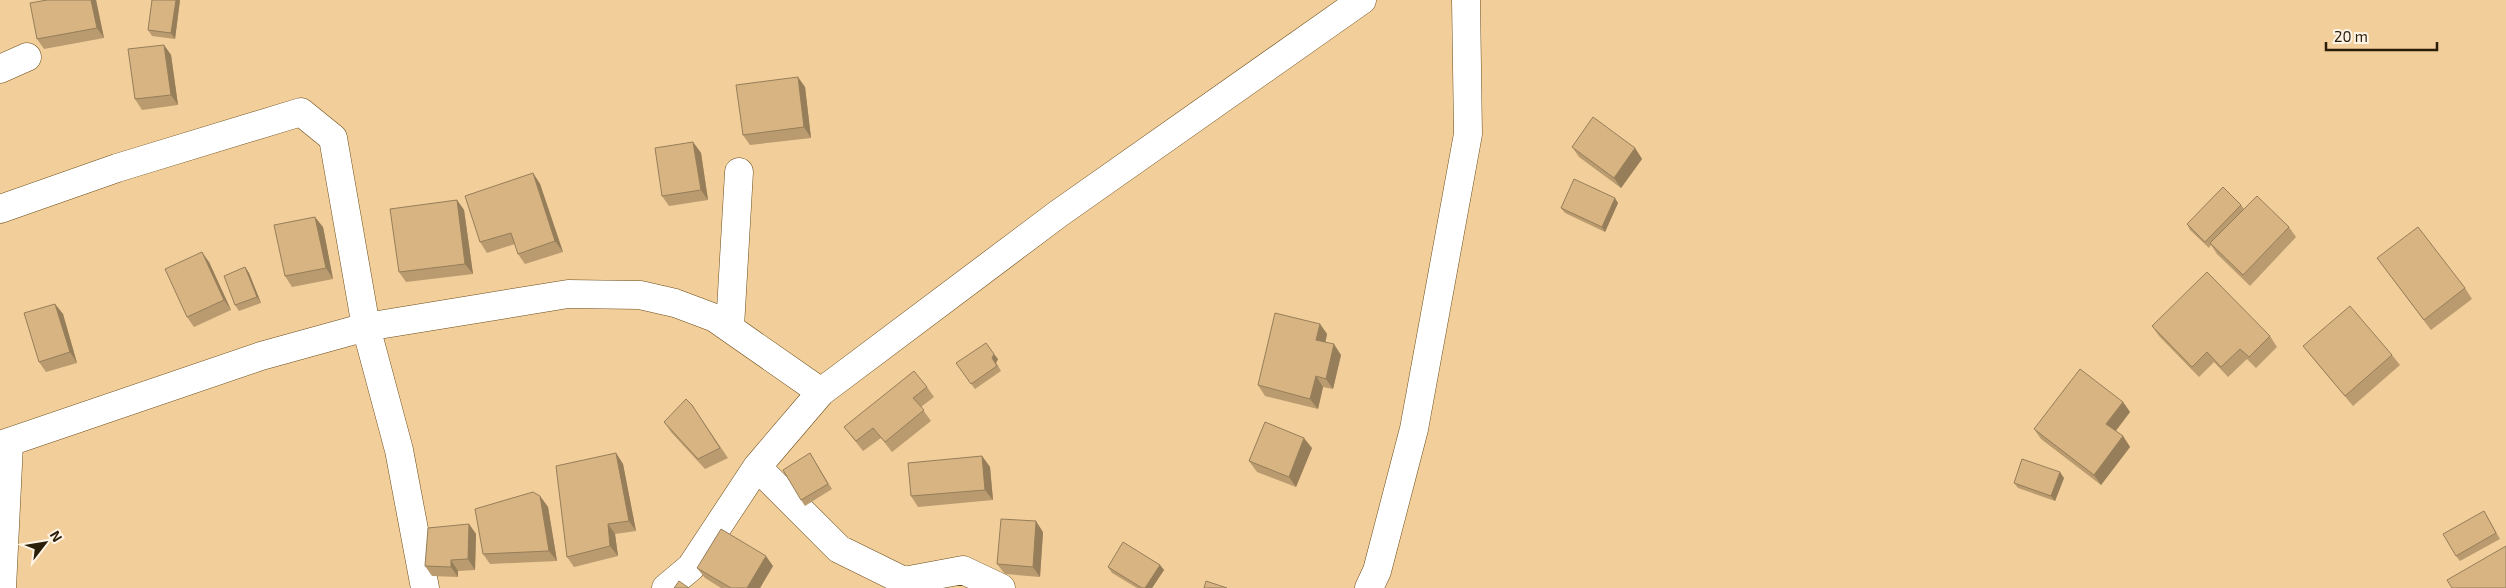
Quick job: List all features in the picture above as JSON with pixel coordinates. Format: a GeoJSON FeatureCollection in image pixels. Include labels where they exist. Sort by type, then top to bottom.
{"type":"FeatureCollection","features":[{"type":"Feature","properties":{"kind":"street"},"geometry":{"type":"LineString","coordinates":[[666,588],[691,567],[757,467],[822,392],[1058,214],[1362,0]]}},
{"type":"Feature","properties":{"kind":"street"},"geometry":{"type":"LineString","coordinates":[[1369,588],[1377,571],[1414,429],[1468,134],[1466,0]]}},
{"type":"Feature","properties":{"kind":"street"},"geometry":{"type":"LineString","coordinates":[[0,68],[27,58]]}},
{"type":"Feature","properties":{"kind":"street"},"geometry":{"type":"LineString","coordinates":[[0,210],[117,168],[301,112],[334,138],[366,327],[400,450],[425,588]]}},
{"type":"Feature","properties":{"kind":"street"},"geometry":{"type":"LineString","coordinates":[[730,327],[739,172]]}},
{"type":"Feature","properties":{"kind":"street"},"geometry":{"type":"LineString","coordinates":[[2,588],[4,445],[261,356],[366,327],[568,294],[640,295],[676,303],[715,318],[822,392]]}},
{"type":"Feature","properties":{"kind":"street"},"geometry":{"type":"LineString","coordinates":[[757,467],[839,549],[855,557],[904,581],[963,570],[1001,588]]}},
{"type":"Feature","properties":{"kind":"building"},"geometry":{"type":"Polygon","coordinates":[[[47,0],[91,0],[97,28],[37,39],[30,3],[47,0]]]}},
{"type":"Feature","properties":{"kind":"building"},"geometry":{"type":"Polygon","coordinates":[[[152,0],[176,0],[171,33],[148,30],[152,0]]]}},
{"type":"Feature","properties":{"kind":"building"},"geometry":{"type":"Polygon","coordinates":[[[164,45],[171,95],[135,99],[128,49],[164,45]]]}},
{"type":"Feature","properties":{"kind":"building"},"geometry":{"type":"Polygon","coordinates":[[[798,77],[804,127],[743,135],[736,85],[798,77]]]}},
{"type":"Feature","properties":{"kind":"building"},"geometry":{"type":"Polygon","coordinates":[[[1593,117],[1635,148],[1614,178],[1572,147],[1593,117]]]}},
{"type":"Feature","properties":{"kind":"building"},"geometry":{"type":"Polygon","coordinates":[[[693,142],[701,190],[662,196],[655,148],[693,142]]]}},
{"type":"Feature","properties":{"kind":"building"},"geometry":{"type":"Polygon","coordinates":[[[533,173],[555,241],[518,254],[511,233],[480,242],[465,196],[533,173]]]}},
{"type":"Feature","properties":{"kind":"building"},"geometry":{"type":"Polygon","coordinates":[[[1574,179],[1615,198],[1602,227],[1561,208],[1574,179]]]}},
{"type":"Feature","properties":{"kind":"building"},"geometry":{"type":"Polygon","coordinates":[[[2223,187],[2241,205],[2205,242],[2187,224],[2223,187]]]}},
{"type":"Feature","properties":{"kind":"building"},"geometry":{"type":"Polygon","coordinates":[[[2257,196],[2289,227],[2243,275],[2210,243],[2257,196]]]}},
{"type":"Feature","properties":{"kind":"building"},"geometry":{"type":"Polygon","coordinates":[[[457,200],[465,264],[399,272],[390,209],[457,200]]]}},
{"type":"Feature","properties":{"kind":"building"},"geometry":{"type":"Polygon","coordinates":[[[315,217],[326,268],[285,276],[274,225],[315,217]]]}},
{"type":"Feature","properties":{"kind":"building"},"geometry":{"type":"Polygon","coordinates":[[[2418,227],[2465,288],[2424,320],[2377,258],[2418,227]]]}},
{"type":"Feature","properties":{"kind":"building"},"geometry":{"type":"Polygon","coordinates":[[[202,252],[224,300],[187,317],[165,269],[202,252]]]}},
{"type":"Feature","properties":{"kind":"building"},"geometry":{"type":"Polygon","coordinates":[[[245,267],[257,297],[235,305],[224,276],[245,267]]]}},
{"type":"Feature","properties":{"kind":"building"},"geometry":{"type":"Polygon","coordinates":[[[2207,272],[2270,336],[2249,357],[2240,349],[2221,367],[2207,352],[2192,367],[2152,326],[2207,272]]]}},
{"type":"Feature","properties":{"kind":"building"},"geometry":{"type":"Polygon","coordinates":[[[55,304],[70,352],[39,362],[24,313],[55,304]]]}},
{"type":"Feature","properties":{"kind":"building"},"geometry":{"type":"Polygon","coordinates":[[[2350,306],[2392,355],[2345,396],[2303,346],[2350,306]]]}},
{"type":"Feature","properties":{"kind":"building"},"geometry":{"type":"Polygon","coordinates":[[[1275,313],[1320,324],[1316,340],[1334,344],[1326,379],[1316,376],[1310,399],[1258,385],[1275,313]]]}},
{"type":"Feature","properties":{"kind":"building"},"geometry":{"type":"Polygon","coordinates":[[[986,343],[994,354],[992,358],[997,366],[971,384],[956,363],[986,343]]]}},
{"type":"Feature","properties":{"kind":"building"},"geometry":{"type":"Polygon","coordinates":[[[2080,369],[2123,402],[2106,424],[2123,436],[2094,475],[2034,429],[2080,369]]]}},
{"type":"Feature","properties":{"kind":"building"},"geometry":{"type":"Polygon","coordinates":[[[914,371],[927,387],[913,398],[924,410],[885,442],[873,428],[856,441],[844,427],[914,371]]]}},
{"type":"Feature","properties":{"kind":"building"},"geometry":{"type":"Polygon","coordinates":[[[686,399],[692,405],[720,448],[698,459],[664,422],[686,399]]]}},
{"type":"Feature","properties":{"kind":"building"},"geometry":{"type":"Polygon","coordinates":[[[1265,422],[1304,438],[1289,477],[1249,461],[1265,422]]]}},
{"type":"Feature","properties":{"kind":"building"},"geometry":{"type":"Polygon","coordinates":[[[616,453],[629,521],[608,524],[610,546],[567,557],[556,466],[616,453]]]}},
{"type":"Feature","properties":{"kind":"building"},"geometry":{"type":"Polygon","coordinates":[[[810,453],[828,484],[801,500],[783,470],[810,453]]]}},
{"type":"Feature","properties":{"kind":"building"},"geometry":{"type":"Polygon","coordinates":[[[982,456],[985,490],[911,496],[908,463],[982,456]]]}},
{"type":"Feature","properties":{"kind":"building"},"geometry":{"type":"Polygon","coordinates":[[[2022,459],[2060,472],[2051,496],[2014,483],[2022,459]]]}},
{"type":"Feature","properties":{"kind":"building"},"geometry":{"type":"Polygon","coordinates":[[[533,492],[540,496],[549,551],[483,554],[475,509],[533,492]]]}},
{"type":"Feature","properties":{"kind":"building"},"geometry":{"type":"Polygon","coordinates":[[[2484,511],[2496,533],[2456,556],[2443,534],[2484,511]]]}},
{"type":"Feature","properties":{"kind":"building"},"geometry":{"type":"Polygon","coordinates":[[[1001,519],[1036,521],[1033,567],[997,564],[1001,519]]]}},
{"type":"Feature","properties":{"kind":"building"},"geometry":{"type":"Polygon","coordinates":[[[469,524],[468,559],[451,560],[451,567],[425,566],[428,528],[469,524]]]}},
{"type":"Feature","properties":{"kind":"building"},"geometry":{"type":"Polygon","coordinates":[[[721,529],[766,556],[747,588],[731,588],[697,568],[721,529]]]}},
{"type":"Feature","properties":{"kind":"building"},"geometry":{"type":"Polygon","coordinates":[[[1123,542],[1160,565],[1145,588],[1108,567],[1123,542]]]}},
{"type":"Feature","properties":{"kind":"building"},"geometry":{"type":"Polygon","coordinates":[[[2506,546],[2506,588],[2452,588],[2447,580],[2506,546]]]}},
{"type":"Feature","properties":{"kind":"building"},"geometry":{"type":"Polygon","coordinates":[[[679,581],[689,588],[674,588],[679,581]]]}},
{"type":"Feature","properties":{"kind":"building"},"geometry":{"type":"Polygon","coordinates":[[[1206,581],[1227,588],[1204,588],[1206,581]]]}}]}
